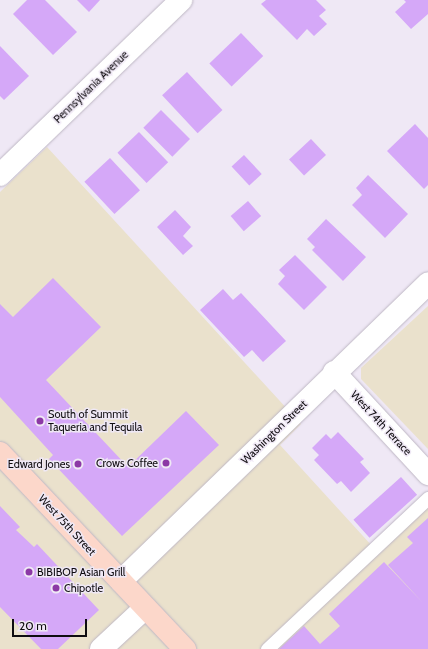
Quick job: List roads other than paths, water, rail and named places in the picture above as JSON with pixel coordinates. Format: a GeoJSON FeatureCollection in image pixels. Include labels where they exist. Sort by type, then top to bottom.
{"type":"FeatureCollection","features":[{"type":"Feature","properties":{"kind":"main road","name":"West 75th Street"},"geometry":{"type":"LineString","coordinates":[[0,453],[185,649]]}},
{"type":"Feature","properties":{"kind":"street","name":"Pennsylvania Avenue"},"geometry":{"type":"LineString","coordinates":[[0,175],[181,0]]}},
{"type":"Feature","properties":{"kind":"street","name":"Washington Street"},"geometry":{"type":"LineString","coordinates":[[121,581],[334,372],[428,283]]}},
{"type":"Feature","properties":{"kind":"street","name":"West 74th Terrace"},"geometry":{"type":"LineString","coordinates":[[334,372],[428,474]]}},
{"type":"Feature","properties":{"kind":"street"},"geometry":{"type":"LineString","coordinates":[[101,649],[145,608]]}},
{"type":"Feature","properties":{"kind":"lane"},"geometry":{"type":"LineString","coordinates":[[267,649],[428,498]]}},
{"type":"Feature","properties":{"kind":"place","name":"South of Summit Taqueria and Tequila"},"geometry":{"type":"Point","coordinates":[40,421]}},
{"type":"Feature","properties":{"kind":"place","name":"Crows Coffee"},"geometry":{"type":"Point","coordinates":[166,463]}},
{"type":"Feature","properties":{"kind":"place","name":"Edward Jones"},"geometry":{"type":"Point","coordinates":[78,464]}},
{"type":"Feature","properties":{"kind":"place","name":"BIBIBOP Asian Grill"},"geometry":{"type":"Point","coordinates":[29,572]}},
{"type":"Feature","properties":{"kind":"place","name":"Chipotle"},"geometry":{"type":"Point","coordinates":[56,588]}}]}
